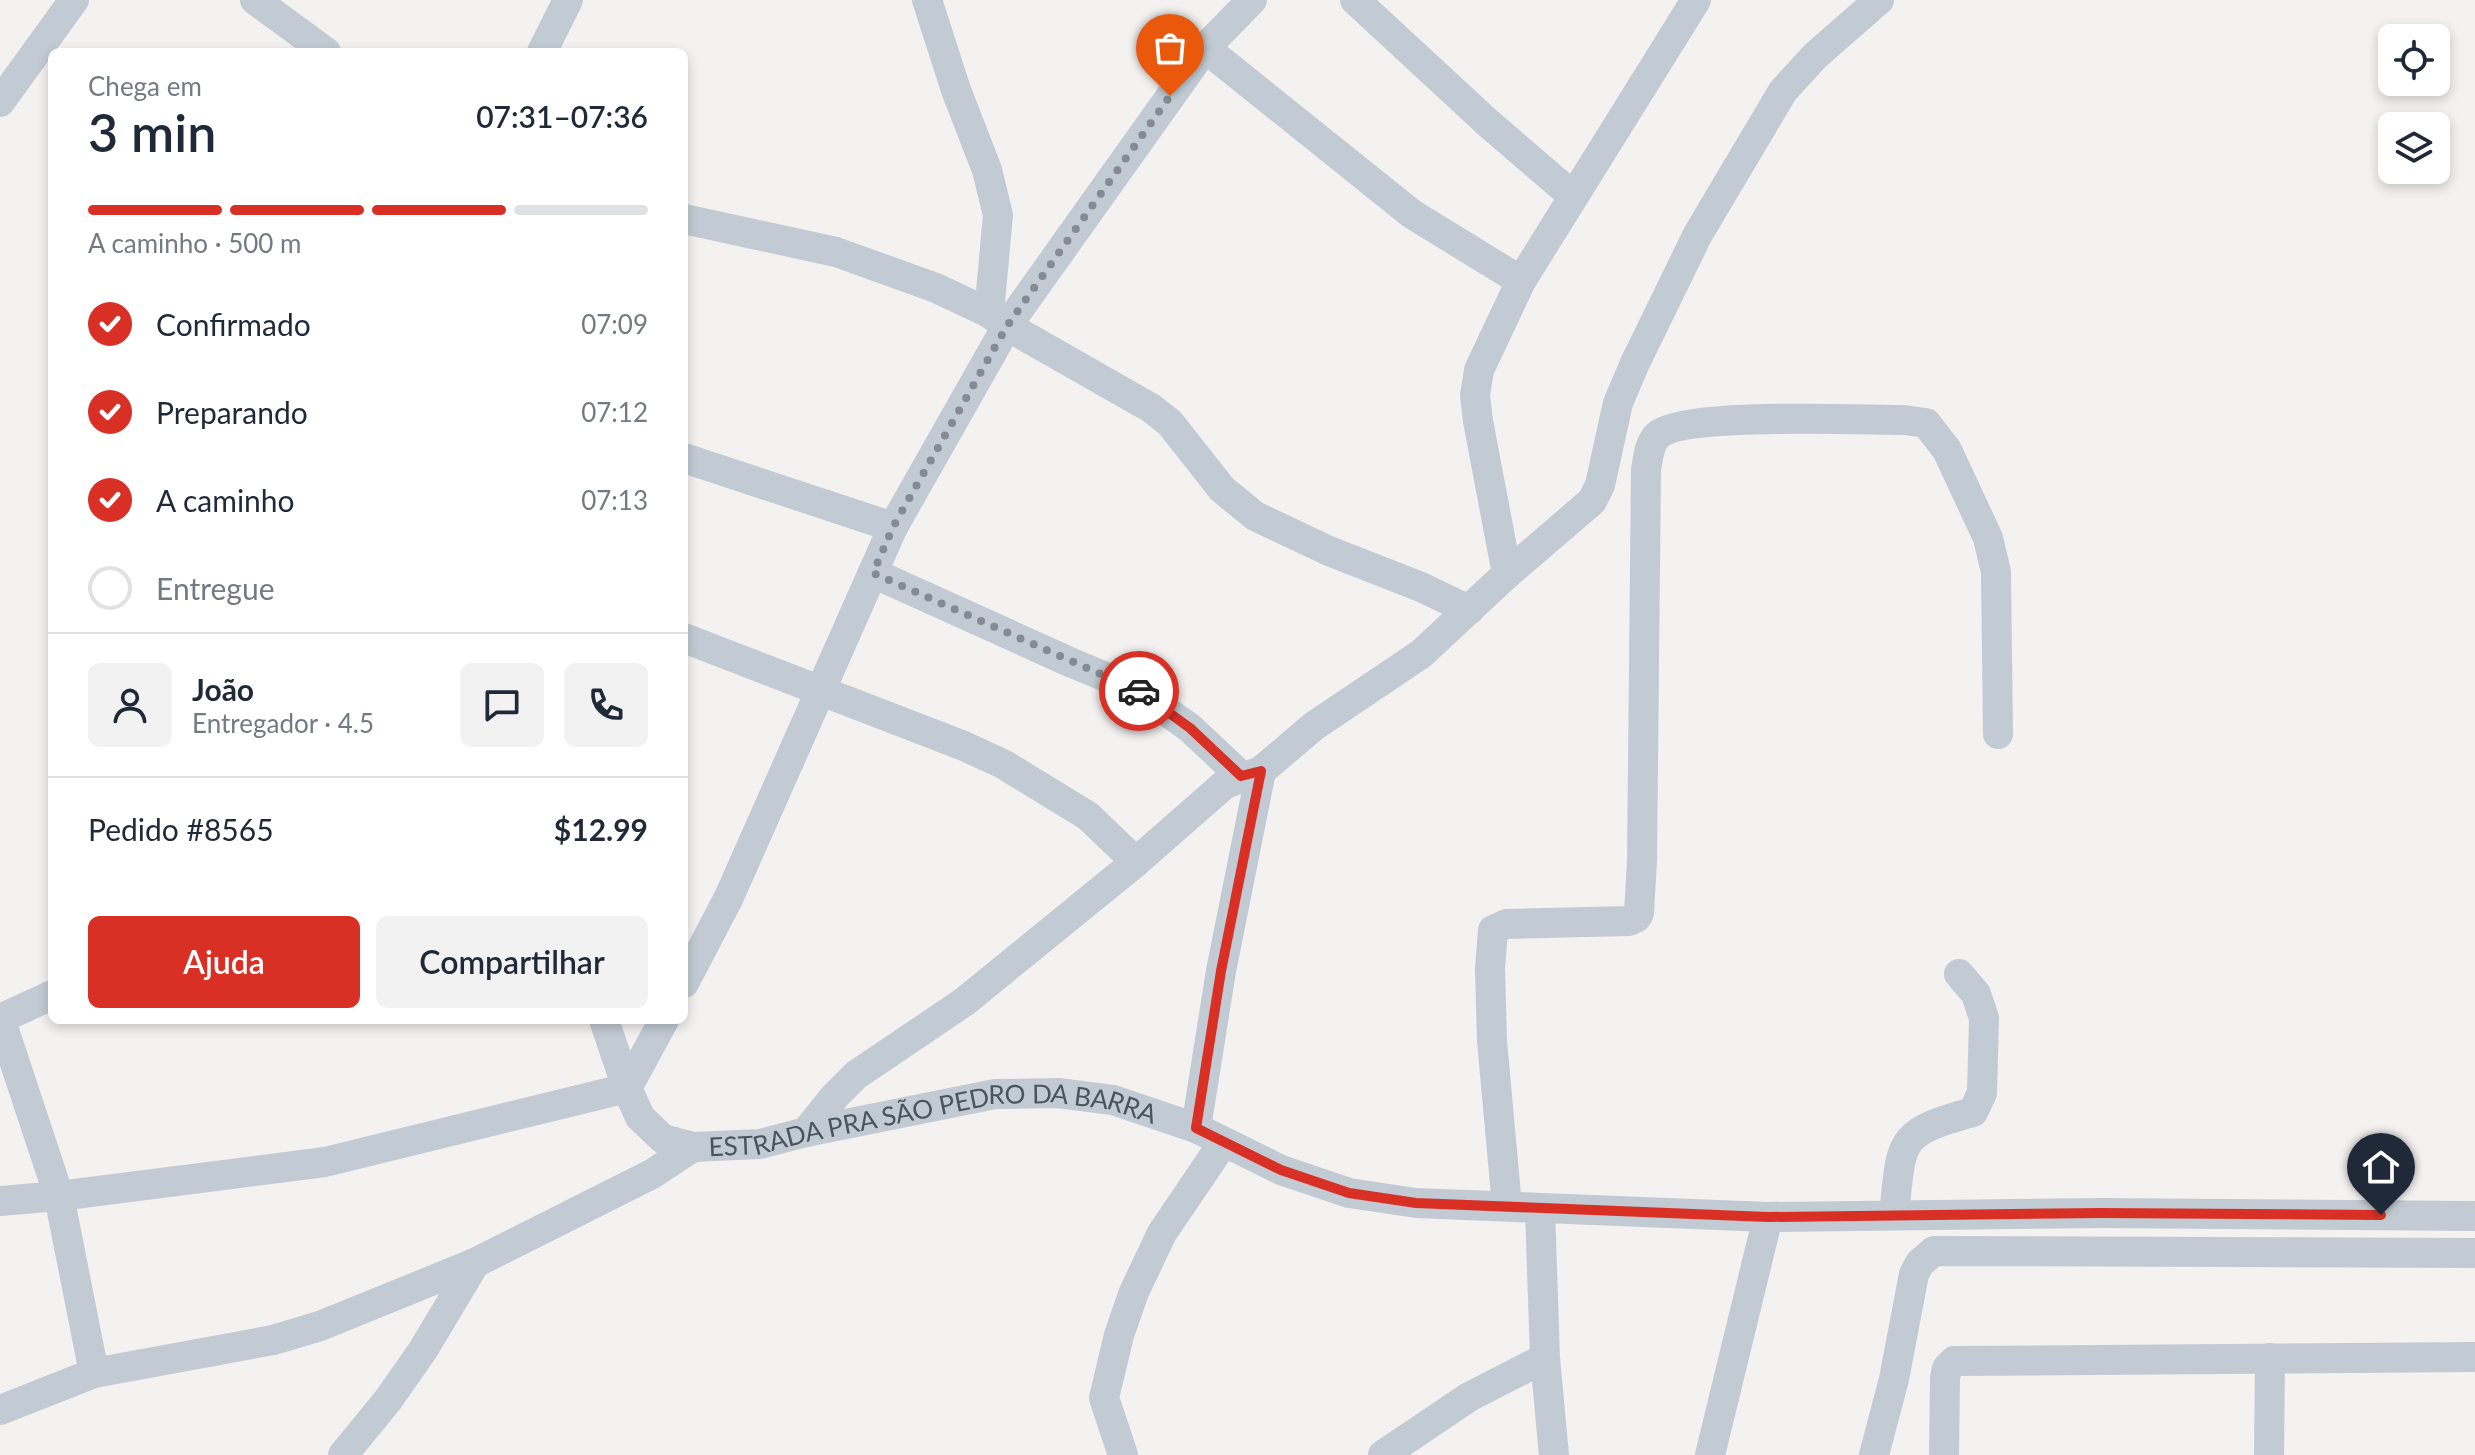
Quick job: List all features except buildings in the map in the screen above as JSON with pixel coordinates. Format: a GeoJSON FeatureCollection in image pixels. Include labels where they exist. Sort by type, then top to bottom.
{"type":"FeatureCollection","features":[{"type":"Feature","properties":{"kind":"street"},"geometry":{"type":"LineString","coordinates":[[0,102],[74,0]]}},
{"type":"Feature","properties":{"kind":"street"},"geometry":{"type":"LineString","coordinates":[[255,0],[321,48]]}},
{"type":"Feature","properties":{"kind":"street"},"geometry":{"type":"LineString","coordinates":[[544,48],[568,0]]}},
{"type":"Feature","properties":{"kind":"street"},"geometry":{"type":"LineString","coordinates":[[927,0],[956,90],[987,170],[998,215],[998,319]]}},
{"type":"Feature","properties":{"kind":"street"},"geometry":{"type":"LineString","coordinates":[[688,975],[729,897],[893,527],[998,319],[1205,48],[1252,0]]}},
{"type":"Feature","properties":{"kind":"street"},"geometry":{"type":"LineString","coordinates":[[1355,0],[1476,113],[1573,196]]}},
{"type":"Feature","properties":{"kind":"street"},"geometry":{"type":"LineString","coordinates":[[1507,574],[1475,395],[1479,370],[1521,281],[1696,0]]}},
{"type":"Feature","properties":{"kind":"street"},"geometry":{"type":"LineString","coordinates":[[806,1132],[856,1075],[964,1002],[1136,862],[1216,790],[1251,774],[1314,726],[1421,654],[1592,501],[1600,485],[1618,403],[1698,234],[1783,91],[1815,56],[1879,0]]}},
{"type":"Feature","properties":{"kind":"street"},"geometry":{"type":"LineString","coordinates":[[1205,48],[1412,214],[1521,281]]}},
{"type":"Feature","properties":{"kind":"street"},"geometry":{"type":"LineString","coordinates":[[688,220],[836,252],[936,288],[998,319],[1161,416],[1197,454],[1222,489],[1255,516],[1469,610]]}},
{"type":"Feature","properties":{"kind":"street"},"geometry":{"type":"LineString","coordinates":[[1507,1206],[1492,1041],[1490,969],[1493,930],[1506,924],[1629,921],[1639,913],[1646,470],[1649,451],[1656,436],[1675,425],[1710,421],[1904,420],[1926,423],[1947,450],[1988,538],[1996,572],[1998,734]]}},
{"type":"Feature","properties":{"kind":"street"},"geometry":{"type":"LineString","coordinates":[[688,459],[893,527]]}},
{"type":"Feature","properties":{"kind":"street"},"geometry":{"type":"LineString","coordinates":[[873,573],[1135,689],[1251,774]]}},
{"type":"Feature","properties":{"kind":"street"},"geometry":{"type":"LineString","coordinates":[[688,640],[964,746],[1003,764],[1088,816],[1136,862]]}},
{"type":"Feature","properties":{"kind":"street"},"geometry":{"type":"LineString","coordinates":[[1196,1128],[1251,774]]}},
{"type":"Feature","properties":{"kind":"street"},"geometry":{"type":"LineString","coordinates":[[1894,1215],[1900,1157],[1908,1141],[1920,1130],[1973,1112],[1982,1093],[1984,1018],[1976,994],[1959,974]]}},
{"type":"Feature","properties":{"kind":"street"},"geometry":{"type":"LineString","coordinates":[[48,997],[0,1019],[59,1196],[94,1373]]}},
{"type":"Feature","properties":{"kind":"street","name":"ESTRADA PRA SÃO PEDRO DA BARRA"},"geometry":{"type":"LineString","coordinates":[[605,1024],[640,1117],[663,1139],[693,1147],[760,1144],[995,1094],[1058,1093],[1113,1100],[1196,1128],[1281,1170],[1349,1193],[1416,1203],[1768,1217],[2100,1213],[2475,1216]]}},
{"type":"Feature","properties":{"kind":"street"},"geometry":{"type":"LineString","coordinates":[[0,1201],[343,1159],[627,1088],[662,1024]]}},
{"type":"Feature","properties":{"kind":"street"},"geometry":{"type":"LineString","coordinates":[[1123,1455],[1104,1398],[1119,1335],[1134,1292],[1162,1233],[1223,1143]]}},
{"type":"Feature","properties":{"kind":"street"},"geometry":{"type":"LineString","coordinates":[[0,1410],[94,1373],[273,1340],[320,1326],[475,1263],[652,1174],[693,1147]]}},
{"type":"Feature","properties":{"kind":"street"},"geometry":{"type":"LineString","coordinates":[[1540,1209],[1545,1358],[1554,1455]]}},
{"type":"Feature","properties":{"kind":"street"},"geometry":{"type":"LineString","coordinates":[[1710,1455],[1768,1217]]}},
{"type":"Feature","properties":{"kind":"street"},"geometry":{"type":"LineString","coordinates":[[1874,1455],[1894,1379],[1914,1274],[1920,1263],[1934,1251],[2475,1253]]}},
{"type":"Feature","properties":{"kind":"street"},"geometry":{"type":"LineString","coordinates":[[343,1455],[388,1400],[423,1350],[475,1263]]}},
{"type":"Feature","properties":{"kind":"street"},"geometry":{"type":"LineString","coordinates":[[1944,1455],[1945,1378],[1947,1368],[1954,1361],[2475,1357]]}},
{"type":"Feature","properties":{"kind":"street"},"geometry":{"type":"LineString","coordinates":[[1383,1455],[1469,1397],[1545,1358]]}},
{"type":"Feature","properties":{"kind":"street"},"geometry":{"type":"LineString","coordinates":[[2269,1455],[2270,1358]]}},
{"type":"Feature","properties":{"kind":"way so far"},"geometry":{"type":"LineString","coordinates":[[1139,691],[873,573],[893,527],[1007,326],[1170,96]]}},
{"type":"Feature","properties":{"kind":"route"},"geometry":{"type":"LineString","coordinates":[[1139,691],[1190,728],[1241,776],[1261,771],[1221,971],[1196,1128],[1281,1170],[1349,1193],[1416,1203],[1540,1209],[1768,1217],[2100,1213],[2381,1215]]}}]}
